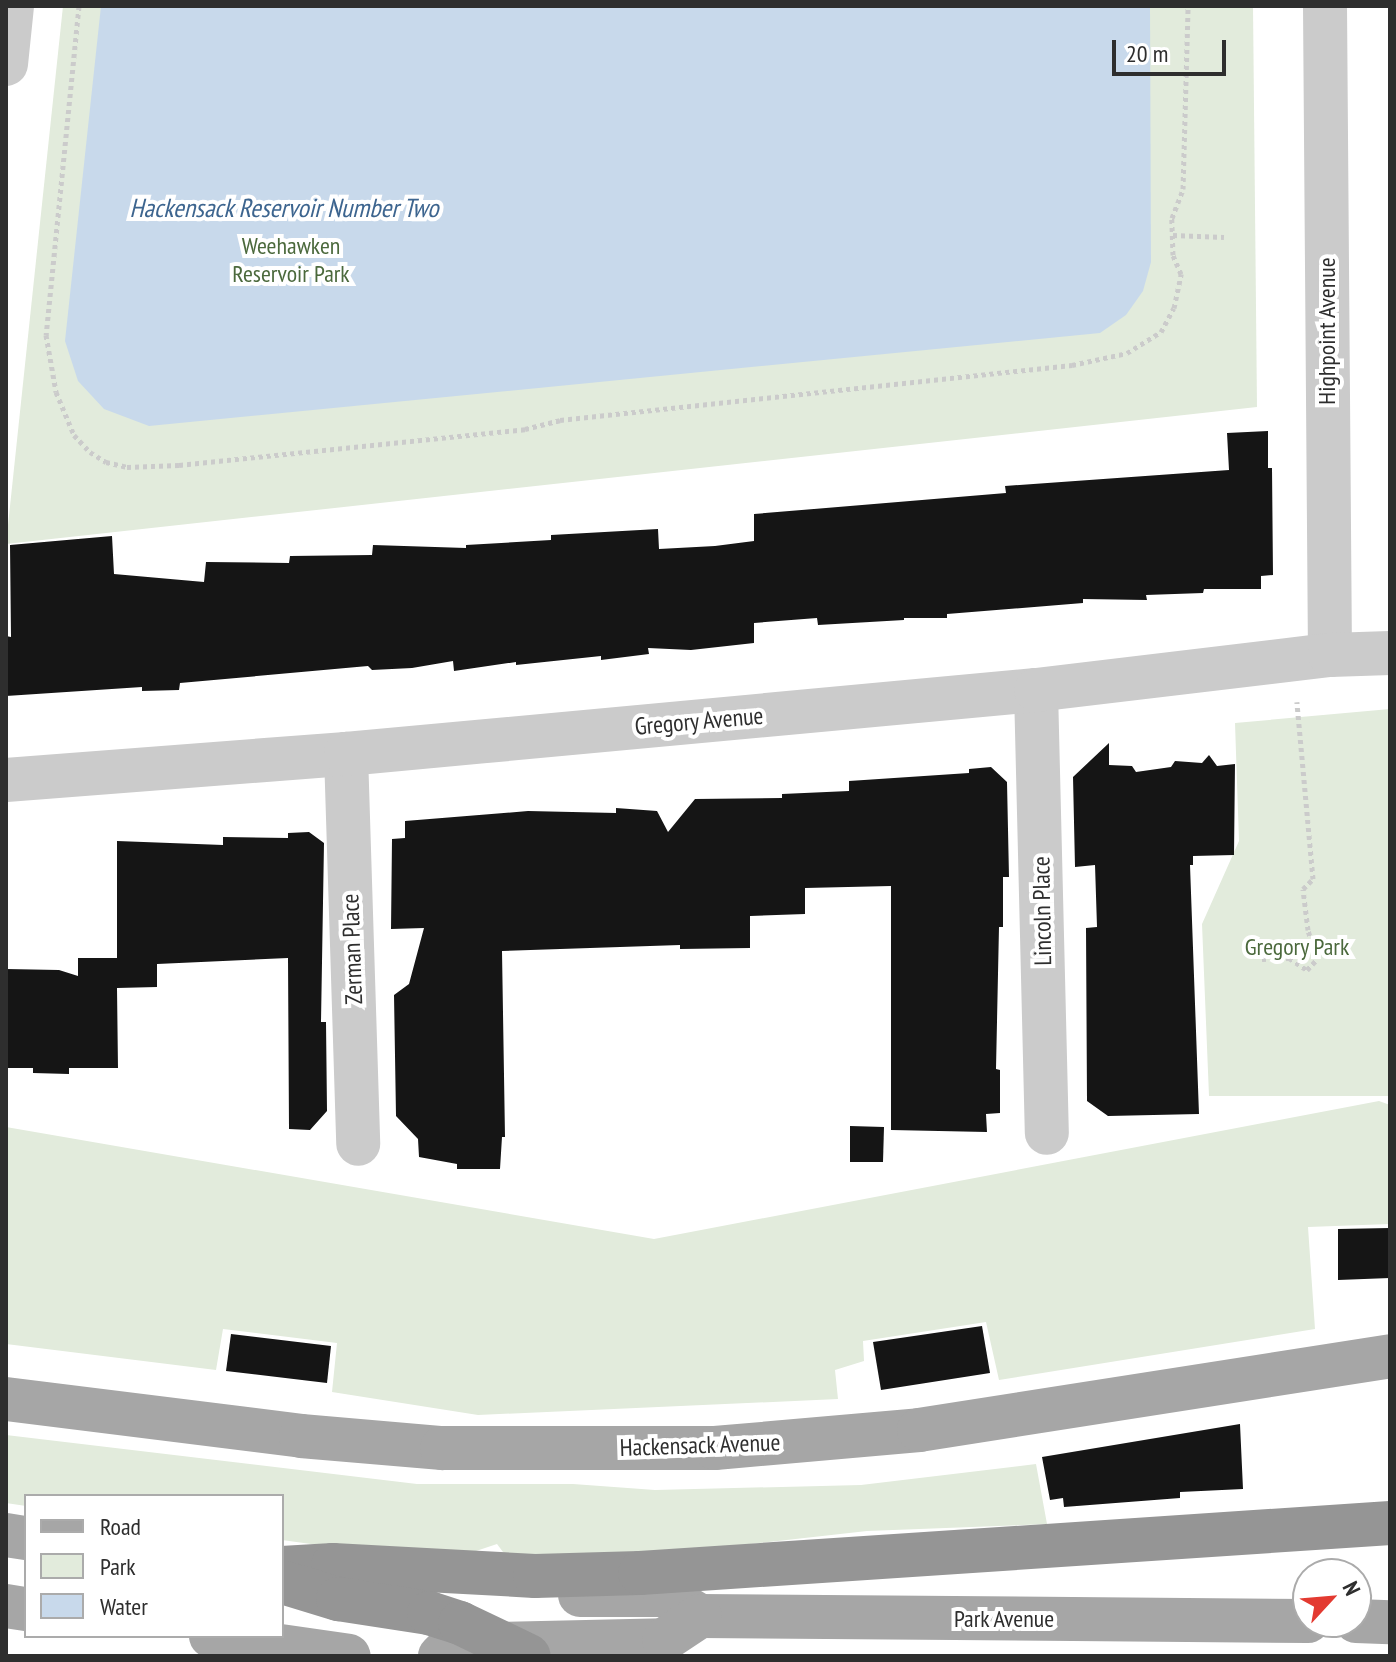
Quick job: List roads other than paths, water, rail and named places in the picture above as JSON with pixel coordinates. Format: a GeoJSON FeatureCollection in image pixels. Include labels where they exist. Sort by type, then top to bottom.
{"type":"FeatureCollection","features":[{"type":"Feature","properties":{"kind":"highway"},"geometry":{"type":"LineString","coordinates":[[284,1568],[333,1565],[535,1576],[640,1573],[1390,1523]]}},
{"type":"Feature","properties":{"kind":"highway"},"geometry":{"type":"LineString","coordinates":[[284,1583],[338,1599],[429,1613],[460,1623],[518,1651]]}},
{"type":"Feature","properties":{"kind":"main road","name":"Hackensack Avenue"},"geometry":{"type":"LineString","coordinates":[[6,1399],[301,1436],[442,1448],[715,1448],[919,1430],[1390,1356]]}},
{"type":"Feature","properties":{"kind":"main road"},"geometry":{"type":"LineString","coordinates":[[284,1575],[414,1591],[665,1595],[700,1616],[664,1640],[518,1651],[451,1645],[440,1656]]}},
{"type":"Feature","properties":{"kind":"main road","name":"Park Avenue"},"geometry":{"type":"LineString","coordinates":[[700,1616],[1292,1621]]}},
{"type":"Feature","properties":{"kind":"main road"},"geometry":{"type":"LineString","coordinates":[[225,1638],[349,1656]]}},
{"type":"Feature","properties":{"kind":"street"},"geometry":{"type":"LineString","coordinates":[[6,64],[12,6]]}},
{"type":"Feature","properties":{"kind":"street","name":"Highpoint Avenue"},"geometry":{"type":"LineString","coordinates":[[1325,6],[1330,655]]}},
{"type":"Feature","properties":{"kind":"street","name":"Gregory Avenue"},"geometry":{"type":"LineString","coordinates":[[6,780],[346,754],[1036,690],[1330,655],[1390,653]]}},
{"type":"Feature","properties":{"kind":"street","name":"Lincoln Place"},"geometry":{"type":"LineString","coordinates":[[1036,690],[1047,1133]]}},
{"type":"Feature","properties":{"kind":"street","name":"Zerman Place"},"geometry":{"type":"LineString","coordinates":[[346,754],[358,1144]]}},
{"type":"Feature","properties":{"kind":"water","name":"Hackensack Reservoir Number Two"},"geometry":{"type":"Polygon","coordinates":[[[101,6],[1150,6],[1151,262],[1143,291],[1126,315],[1100,333],[149,426],[104,409],[78,381],[65,341],[101,6]]]}},
{"type":"Feature","properties":{"kind":"park label","name":"Weehawken Reservoir Park"},"geometry":{"type":"Point","coordinates":[291,260]}},
{"type":"Feature","properties":{"kind":"park label","name":"Gregory Park"},"geometry":{"type":"Point","coordinates":[1297,947]}}]}
